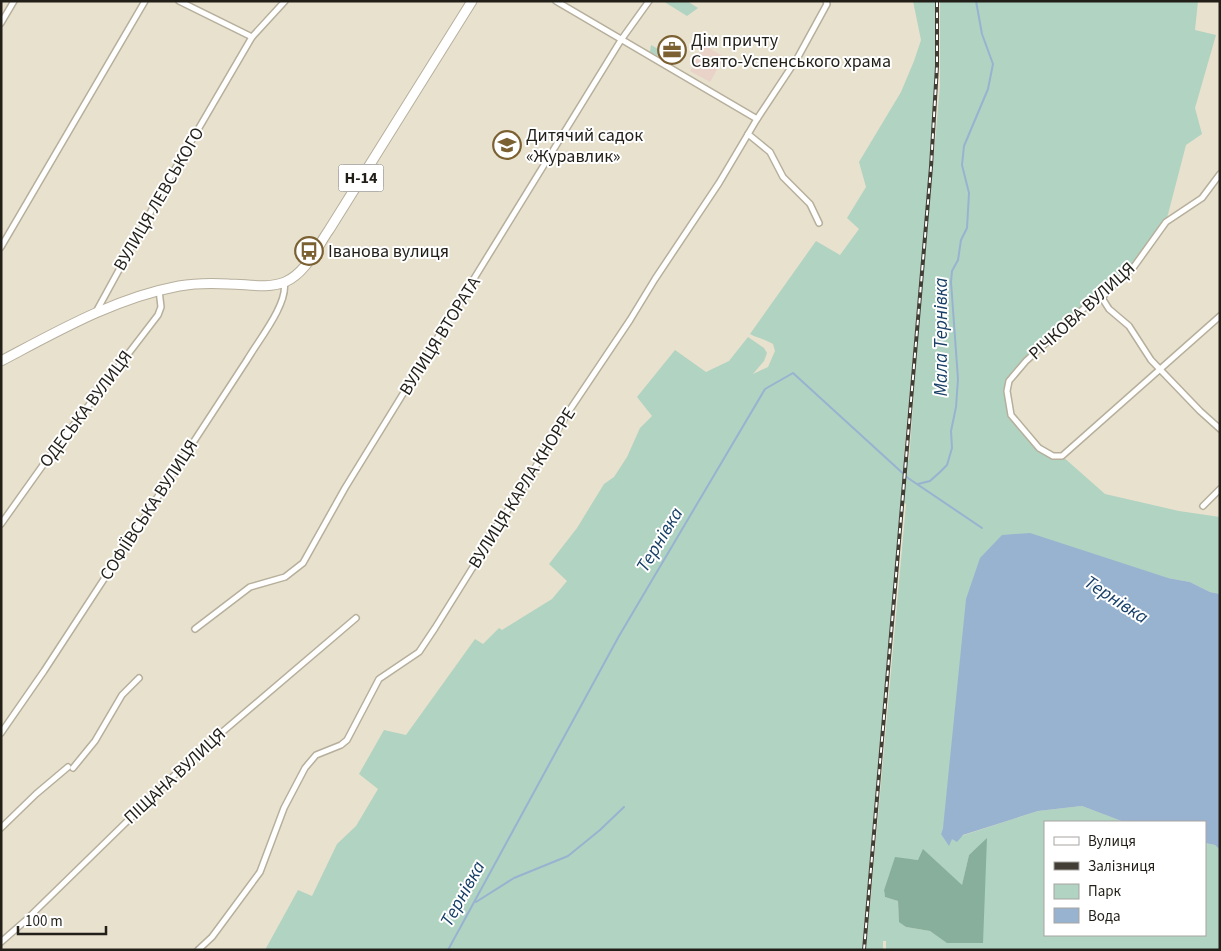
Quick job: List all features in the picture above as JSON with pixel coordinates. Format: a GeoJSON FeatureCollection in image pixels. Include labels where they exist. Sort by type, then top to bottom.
{"type":"FeatureCollection","features":[{"type":"Feature","properties":{"kind":"main road","name":"Н-14"},"geometry":{"type":"LineString","coordinates":[[1,361],[120,302],[158,290],[200,284],[272,285],[284,282],[295,276],[307,263],[472,1]]}},
{"type":"Feature","properties":{"kind":"street"},"geometry":{"type":"LineString","coordinates":[[1,23],[14,1]]}},
{"type":"Feature","properties":{"kind":"street"},"geometry":{"type":"LineString","coordinates":[[1,247],[145,1]]}},
{"type":"Feature","properties":{"kind":"street"},"geometry":{"type":"LineString","coordinates":[[179,1],[252,37]]}},
{"type":"Feature","properties":{"kind":"street","name":"ВУЛИЦЯ ЛЕВСЬКОГО"},"geometry":{"type":"LineString","coordinates":[[96,313],[161,193],[252,37],[285,1]]}},
{"type":"Feature","properties":{"kind":"street"},"geometry":{"type":"LineString","coordinates":[[556,1],[757,119]]}},
{"type":"Feature","properties":{"kind":"street","name":"ВУЛИЦЯ ВТОРАТА"},"geometry":{"type":"LineString","coordinates":[[195,629],[250,587],[285,577],[303,563],[341,495],[648,1]]}},
{"type":"Feature","properties":{"kind":"street","name":"ВУЛИЦЯ КАРЛА КНОРРЕ"},"geometry":{"type":"LineString","coordinates":[[198,950],[212,937],[260,872],[284,808],[305,768],[316,755],[341,745],[347,740],[379,679],[419,652],[483,551],[490,535],[518,496],[569,411],[630,320],[798,57],[827,4],[826,1]]}},
{"type":"Feature","properties":{"kind":"street"},"geometry":{"type":"LineString","coordinates":[[748,134],[770,152],[783,177],[810,204],[819,223]]}},
{"type":"Feature","properties":{"kind":"street","name":"РІЧКОВА ВУЛИЦЯ"},"geometry":{"type":"LineString","coordinates":[[1160,368],[1062,456],[1053,456],[1039,448],[1011,415],[1007,391],[1009,381],[1026,361],[1091,302],[1102,298],[1132,268],[1166,222],[1202,198],[1220,174]]}},
{"type":"Feature","properties":{"kind":"street","name":"СОФІЇВСЬКА ВУЛИЦЯ"},"geometry":{"type":"LineString","coordinates":[[1,733],[44,671],[247,360],[277,311],[286,289],[284,282]]}},
{"type":"Feature","properties":{"kind":"street","name":"ОДЕСЬКА ВУЛИЦЯ"},"geometry":{"type":"LineString","coordinates":[[1,524],[43,465],[158,315],[161,307],[158,290]]}},
{"type":"Feature","properties":{"kind":"street"},"geometry":{"type":"LineString","coordinates":[[1102,298],[1109,309],[1129,326],[1151,360],[1220,429]]}},
{"type":"Feature","properties":{"kind":"street"},"geometry":{"type":"LineString","coordinates":[[1160,368],[1220,316]]}},
{"type":"Feature","properties":{"kind":"street"},"geometry":{"type":"LineString","coordinates":[[1203,506],[1220,489]]}},
{"type":"Feature","properties":{"kind":"street","name":"ПІЩАНА ВУЛИЦЯ"},"geometry":{"type":"LineString","coordinates":[[1,942],[25,921],[193,757],[356,618]]}},
{"type":"Feature","properties":{"kind":"street"},"geometry":{"type":"LineString","coordinates":[[1,828],[36,794],[70,767],[95,741],[122,695],[139,678]]}},
{"type":"Feature","properties":{"kind":"shaded area"},"geometry":{"type":"Polygon","coordinates":[[[704,45],[724,57],[710,82],[690,71],[704,45]]]}},
{"type":"Feature","properties":{"kind":"green space"},"geometry":{"type":"Polygon","coordinates":[[[663,1],[687,1],[698,8],[687,16],[663,1]]]}},
{"type":"Feature","properties":{"kind":"green space"},"geometry":{"type":"Polygon","coordinates":[[[913,1],[937,1],[937,66],[930,167],[904,456],[909,460],[940,86],[940,1],[1198,1],[1195,30],[1216,35],[1195,108],[1202,134],[1186,145],[1166,222],[1131,268],[1102,296],[1091,301],[1014,370],[1007,380],[1010,415],[1039,449],[1050,458],[1062,456],[1105,494],[1179,511],[1220,517],[1220,594],[1210,592],[1190,582],[1168,578],[943,828],[941,834],[952,839],[1038,811],[1082,806],[1121,821],[1044,821],[1044,936],[1206,936],[1206,843],[1215,845],[1220,850],[1220,950],[886,950],[886,941],[883,941],[883,950],[866,950],[906,504],[901,500],[862,950],[265,950],[298,890],[312,896],[337,844],[356,826],[378,789],[359,774],[384,730],[406,735],[475,639],[483,644],[499,628],[502,630],[552,599],[567,581],[549,564],[577,528],[604,484],[614,477],[627,457],[640,428],[652,416],[637,397],[675,350],[706,372],[729,361],[748,337],[764,348],[767,353],[764,361],[753,374],[768,367],[775,351],[773,344],[750,334],[816,241],[840,255],[859,229],[847,218],[866,187],[859,162],[901,92],[921,40],[913,1]],[[987,839],[969,855],[962,886],[924,850],[919,860],[895,858],[884,890],[885,897],[898,901],[899,921],[906,927],[930,931],[948,943],[987,839]]]}},
{"type":"Feature","properties":{"kind":"green space"},"geometry":{"type":"Polygon","coordinates":[[[651,45],[679,61],[676,65],[650,52],[651,45]]]}},
{"type":"Feature","properties":{"kind":"green space"},"geometry":{"type":"Polygon","coordinates":[[[987,838],[983,943],[947,943],[930,931],[906,927],[899,922],[898,901],[885,897],[884,890],[895,857],[918,860],[923,849],[962,885],[969,855],[987,838]]]}},
{"type":"Feature","properties":{"kind":"water"},"geometry":{"type":"Polygon","coordinates":[[[1030,533],[1168,578],[1190,582],[1210,592],[1220,594],[1220,850],[1215,845],[1206,843],[1206,821],[1121,821],[1082,806],[1038,811],[963,835],[957,842],[952,839],[949,846],[941,834],[966,599],[980,558],[1002,535],[1030,533]]]}},
{"type":"Feature","properties":{"kind":"waterway","name":"Мала Тернівка"},"geometry":{"type":"LineString","coordinates":[[918,484],[930,481],[947,465],[952,448],[951,431],[956,407],[958,379],[951,282],[952,271],[958,260],[961,240],[967,228],[969,193],[962,165],[964,146],[988,89],[993,64],[982,34],[976,1]]}},
{"type":"Feature","properties":{"kind":"waterway","name":"Тернівка"},"geometry":{"type":"LineString","coordinates":[[448,950],[619,636],[765,389],[793,373],[908,478],[982,528]]}},
{"type":"Feature","properties":{"kind":"waterway"},"geometry":{"type":"LineString","coordinates":[[476,902],[514,878],[568,856],[600,830],[624,807]]}},
{"type":"Feature","properties":{"kind":"railway"},"geometry":{"type":"LineString","coordinates":[[864,950],[931,167],[937,66],[937,1]]}},
{"type":"Feature","properties":{"kind":"place","name":"Дім причту Свято-Успенського храма"},"geometry":{"type":"Point","coordinates":[672,50]}},
{"type":"Feature","properties":{"kind":"place","name":"Дитячий садок «Журавлик»"},"geometry":{"type":"Point","coordinates":[507,145]}},
{"type":"Feature","properties":{"kind":"place","name":"Іванова вулиця"},"geometry":{"type":"Point","coordinates":[309,251]}}]}
